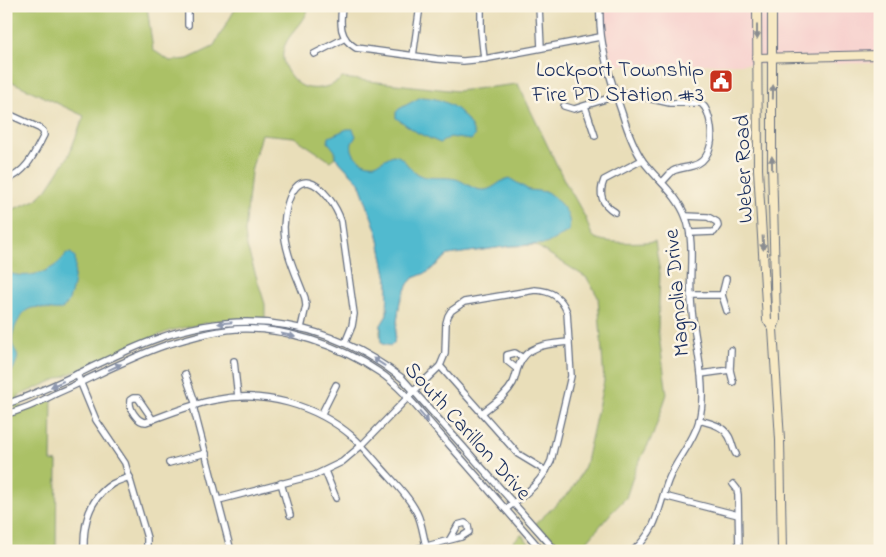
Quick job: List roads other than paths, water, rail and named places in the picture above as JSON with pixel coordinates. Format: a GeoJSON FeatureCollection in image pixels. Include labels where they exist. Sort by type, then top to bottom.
{"type":"FeatureCollection","features":[{"type":"Feature","properties":{"kind":"main road","name":"Weber Road"},"geometry":{"type":"LineString","coordinates":[[757,6],[758,169],[767,320],[773,329]]}},
{"type":"Feature","properties":{"kind":"main road","name":"Weber Road"},"geometry":{"type":"LineString","coordinates":[[772,6],[772,162],[776,320],[773,329],[780,440],[782,551]]}},
{"type":"Feature","properties":{"kind":"main road"},"geometry":{"type":"LineString","coordinates":[[756,58],[880,55]]}},
{"type":"Feature","properties":{"kind":"street"},"geometry":{"type":"LineString","coordinates":[[188,6],[188,25]]}},
{"type":"Feature","properties":{"kind":"street"},"geometry":{"type":"LineString","coordinates":[[342,6],[341,19],[348,43],[356,48],[413,56],[463,61],[484,59],[600,37]]}},
{"type":"Feature","properties":{"kind":"street"},"geometry":{"type":"LineString","coordinates":[[413,56],[420,6]]}},
{"type":"Feature","properties":{"kind":"street"},"geometry":{"type":"LineString","coordinates":[[481,6],[484,59]]}},
{"type":"Feature","properties":{"kind":"street"},"geometry":{"type":"LineString","coordinates":[[539,6],[541,48]]}},
{"type":"Feature","properties":{"kind":"street","name":"Magnolia Drive"},"geometry":{"type":"LineString","coordinates":[[600,6],[600,37],[603,53],[629,133],[642,160],[672,194],[686,216],[690,233],[692,320],[702,389],[699,420],[694,433],[668,482],[652,530],[633,551]]}},
{"type":"Feature","properties":{"kind":"street"},"geometry":{"type":"LineString","coordinates":[[314,54],[345,38]]}},
{"type":"Feature","properties":{"kind":"street"},"geometry":{"type":"LineString","coordinates":[[564,106],[574,109],[625,93],[670,103],[701,103],[707,110],[712,134],[706,158],[702,163],[672,172],[662,182]]}},
{"type":"Feature","properties":{"kind":"street"},"geometry":{"type":"LineString","coordinates":[[585,106],[595,136]]}},
{"type":"Feature","properties":{"kind":"street"},"geometry":{"type":"LineString","coordinates":[[6,113],[43,131],[44,135],[27,167],[19,174],[6,180]]}},
{"type":"Feature","properties":{"kind":"street"},"geometry":{"type":"LineString","coordinates":[[615,212],[605,206],[601,198],[604,180],[642,160]]}},
{"type":"Feature","properties":{"kind":"street"},"geometry":{"type":"LineString","coordinates":[[301,328],[306,306],[305,298],[287,248],[284,226],[290,194],[299,184],[310,183],[320,188],[338,211],[341,221],[354,314],[352,326],[345,343]]}},
{"type":"Feature","properties":{"kind":"street"},"geometry":{"type":"LineString","coordinates":[[686,216],[711,217],[717,222],[718,226],[714,232],[690,233]]}},
{"type":"Feature","properties":{"kind":"street"},"geometry":{"type":"LineString","coordinates":[[726,279],[722,295],[727,311]]}},
{"type":"Feature","properties":{"kind":"street"},"geometry":{"type":"LineString","coordinates":[[219,500],[325,471],[342,462],[362,445],[440,366],[445,354],[448,316],[451,311],[464,302],[535,290],[550,292],[558,297],[567,312],[571,376],[551,461],[536,486],[506,509]]}},
{"type":"Feature","properties":{"kind":"street"},"geometry":{"type":"LineString","coordinates":[[690,295],[722,295]]}},
{"type":"Feature","properties":{"kind":"street","name":"South Carillon Drive"},"geometry":{"type":"LineString","coordinates":[[6,404],[28,397],[158,338],[180,331],[209,325],[254,322],[284,324],[301,328],[345,343],[383,364],[402,378],[556,551]]}},
{"type":"Feature","properties":{"kind":"street","name":"South Carillon Drive"},"geometry":{"type":"LineString","coordinates":[[6,414],[30,406],[164,346],[194,336],[216,331],[254,329],[300,337],[354,356],[381,373],[407,398],[542,551]]}},
{"type":"Feature","properties":{"kind":"street"},"geometry":{"type":"LineString","coordinates":[[482,413],[506,393],[516,378],[517,369],[522,358],[535,347],[569,342]]}},
{"type":"Feature","properties":{"kind":"street"},"geometry":{"type":"LineString","coordinates":[[732,350],[730,370],[733,382]]}},
{"type":"Feature","properties":{"kind":"street"},"geometry":{"type":"LineString","coordinates":[[517,369],[507,361],[507,355],[515,353],[522,358]]}},
{"type":"Feature","properties":{"kind":"street"},"geometry":{"type":"LineString","coordinates":[[234,361],[238,397]]}},
{"type":"Feature","properties":{"kind":"street"},"geometry":{"type":"LineString","coordinates":[[440,366],[518,454],[546,471]]}},
{"type":"Feature","properties":{"kind":"street"},"geometry":{"type":"LineString","coordinates":[[701,374],[730,370]]}},
{"type":"Feature","properties":{"kind":"street"},"geometry":{"type":"LineString","coordinates":[[78,374],[96,420],[120,455],[130,477],[147,538],[148,551]]}},
{"type":"Feature","properties":{"kind":"street"},"geometry":{"type":"LineString","coordinates":[[185,374],[231,551]]}},
{"type":"Feature","properties":{"kind":"street"},"geometry":{"type":"LineString","coordinates":[[321,416],[336,385]]}},
{"type":"Feature","properties":{"kind":"street"},"geometry":{"type":"LineString","coordinates":[[153,420],[138,398],[130,400],[129,404],[139,421],[142,422],[153,420],[214,400],[238,397],[271,399],[290,403],[321,416],[339,426],[362,445],[410,502],[417,514],[426,546]]}},
{"type":"Feature","properties":{"kind":"street"},"geometry":{"type":"LineString","coordinates":[[699,420],[725,431],[736,454]]}},
{"type":"Feature","properties":{"kind":"street"},"geometry":{"type":"LineString","coordinates":[[169,463],[206,453]]}},
{"type":"Feature","properties":{"kind":"street"},"geometry":{"type":"LineString","coordinates":[[325,471],[336,498]]}},
{"type":"Feature","properties":{"kind":"street"},"geometry":{"type":"LineString","coordinates":[[84,551],[85,520],[96,500],[112,484],[130,477]]}},
{"type":"Feature","properties":{"kind":"street"},"geometry":{"type":"LineString","coordinates":[[281,484],[290,514]]}},
{"type":"Feature","properties":{"kind":"street"},"geometry":{"type":"LineString","coordinates":[[733,484],[737,489],[738,495],[739,551]]}},
{"type":"Feature","properties":{"kind":"street"},"geometry":{"type":"LineString","coordinates":[[664,496],[738,515]]}},
{"type":"Feature","properties":{"kind":"street"},"geometry":{"type":"LineString","coordinates":[[408,551],[450,539]]}},
{"type":"Feature","properties":{"kind":"water"},"geometry":{"type":"Polygon","coordinates":[[[421,97],[447,103],[461,113],[475,136],[471,140],[450,137],[440,143],[418,133],[396,118],[396,112],[399,109],[421,97]]]}},
{"type":"Feature","properties":{"kind":"water"},"geometry":{"type":"Polygon","coordinates":[[[347,129],[353,129],[356,136],[352,143],[353,152],[362,162],[375,164],[393,155],[403,159],[421,176],[456,179],[481,190],[488,189],[509,178],[529,190],[547,192],[564,208],[569,219],[569,231],[546,244],[510,246],[448,255],[428,272],[413,278],[408,284],[400,301],[394,343],[391,346],[382,344],[381,325],[387,315],[388,284],[378,235],[359,182],[335,157],[335,151],[328,142],[329,137],[347,129]]]}},
{"type":"Feature","properties":{"kind":"water"},"geometry":{"type":"Polygon","coordinates":[[[71,253],[75,257],[75,269],[69,300],[62,309],[30,309],[20,318],[12,337],[17,360],[10,374],[6,376],[6,272],[22,276],[39,273],[55,266],[66,254],[71,253]]]}},
{"type":"Feature","properties":{"kind":"place","name":"Lockport Township Fire PD Station #3"},"geometry":{"type":"Point","coordinates":[721,81]}}]}
